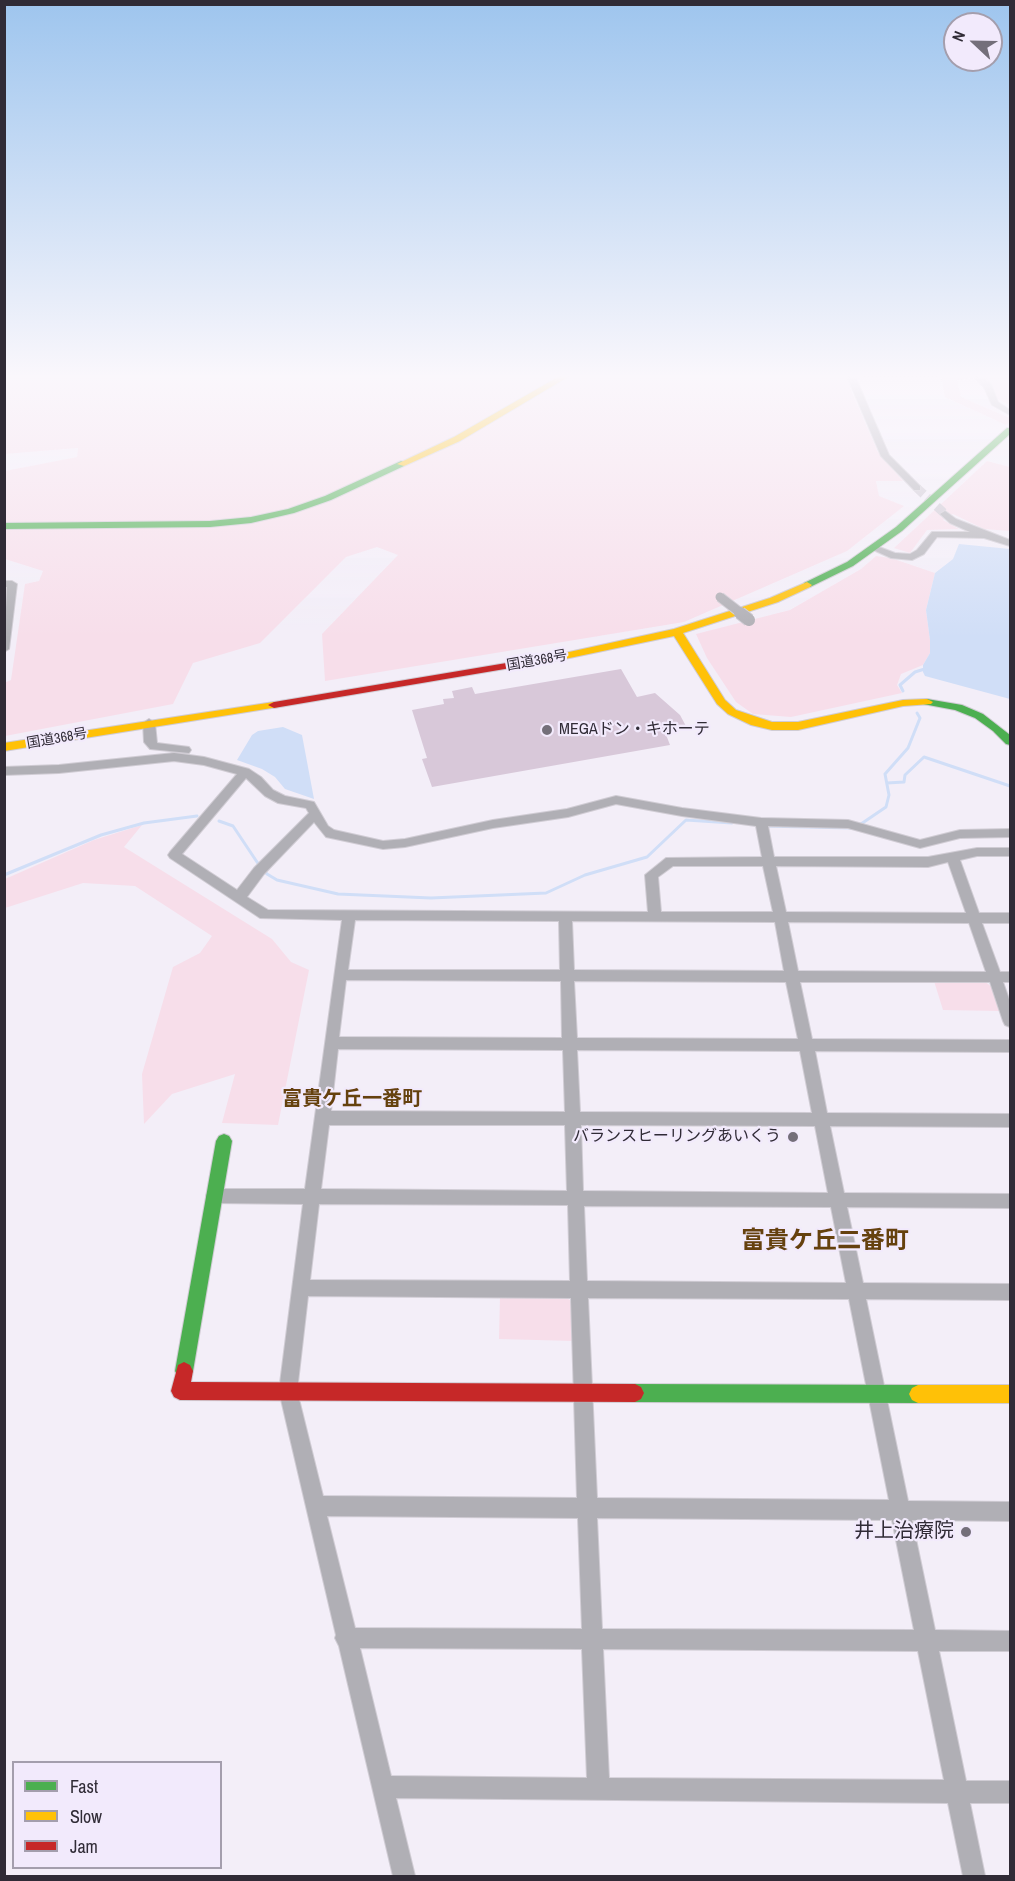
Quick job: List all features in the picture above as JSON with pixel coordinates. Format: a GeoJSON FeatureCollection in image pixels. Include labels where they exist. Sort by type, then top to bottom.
{"type":"FeatureCollection","features":[{"type":"Feature","properties":{"kind":"main road"},"geometry":{"type":"LineString","coordinates":[[4,526],[210,524],[251,520],[291,511],[327,498],[407,462]]}},
{"type":"Feature","properties":{"kind":"main road","name":"国道368号"},"geometry":{"type":"LineString","coordinates":[[4,747],[474,672],[600,650],[677,632],[774,600],[828,576],[874,548],[974,462]]}},
{"type":"Feature","properties":{"kind":"main road"},"geometry":{"type":"LineString","coordinates":[[677,632],[721,702],[732,712],[755,722],[780,727],[798,726],[903,703],[936,702],[958,707],[979,716],[1011,741]]}},
{"type":"Feature","properties":{"kind":"main road"},"geometry":{"type":"LineString","coordinates":[[224,1141],[180,1391],[1011,1394]]}},
{"type":"Feature","properties":{"kind":"street"},"geometry":{"type":"LineString","coordinates":[[891,462],[917,488]]}},
{"type":"Feature","properties":{"kind":"street"},"geometry":{"type":"LineString","coordinates":[[945,514],[953,521],[1011,543]]}},
{"type":"Feature","properties":{"kind":"street"},"geometry":{"type":"LineString","coordinates":[[874,548],[894,556],[912,557],[921,552],[929,538],[935,534],[985,535]]}},
{"type":"Feature","properties":{"kind":"street"},"geometry":{"type":"LineString","coordinates":[[4,584],[12,584],[4,649]]}},
{"type":"Feature","properties":{"kind":"street"},"geometry":{"type":"LineString","coordinates":[[720,597],[749,620]]}},
{"type":"Feature","properties":{"kind":"street"},"geometry":{"type":"LineString","coordinates":[[150,723],[150,742],[154,746],[199,752],[204,756],[204,761]]}},
{"type":"Feature","properties":{"kind":"street"},"geometry":{"type":"LineString","coordinates":[[4,771],[174,757],[204,761],[245,772],[269,793],[282,800],[310,805],[314,815],[330,834],[375,844],[393,845],[493,824],[568,813],[610,800],[762,826],[848,824],[920,844],[960,834],[1011,833]]}},
{"type":"Feature","properties":{"kind":"street"},"geometry":{"type":"LineString","coordinates":[[245,772],[174,855],[265,915],[1011,918]]}},
{"type":"Feature","properties":{"kind":"street"},"geometry":{"type":"LineString","coordinates":[[239,898],[263,867],[314,815]]}},
{"type":"Feature","properties":{"kind":"street"},"geometry":{"type":"LineString","coordinates":[[762,826],[974,1876]]}},
{"type":"Feature","properties":{"kind":"street"},"geometry":{"type":"LineString","coordinates":[[655,916],[651,875],[670,861],[928,862],[990,851],[1011,852]]}},
{"type":"Feature","properties":{"kind":"street"},"geometry":{"type":"LineString","coordinates":[[953,858],[1011,1021]]}},
{"type":"Feature","properties":{"kind":"street"},"geometry":{"type":"LineString","coordinates":[[350,915],[340,975],[288,1391],[345,1638],[404,1876]]}},
{"type":"Feature","properties":{"kind":"street"},"geometry":{"type":"LineString","coordinates":[[565,915],[598,1789]]}},
{"type":"Feature","properties":{"kind":"street"},"geometry":{"type":"LineString","coordinates":[[340,975],[1011,977]]}},
{"type":"Feature","properties":{"kind":"street"},"geometry":{"type":"LineString","coordinates":[[332,1043],[1011,1046]]}},
{"type":"Feature","properties":{"kind":"street"},"geometry":{"type":"LineString","coordinates":[[323,1118],[1011,1120]]}},
{"type":"Feature","properties":{"kind":"street"},"geometry":{"type":"LineString","coordinates":[[214,1196],[1011,1201]]}},
{"type":"Feature","properties":{"kind":"street"},"geometry":{"type":"LineString","coordinates":[[301,1288],[1011,1292]]}},
{"type":"Feature","properties":{"kind":"street"},"geometry":{"type":"LineString","coordinates":[[315,1506],[1011,1511]]}},
{"type":"Feature","properties":{"kind":"street"},"geometry":{"type":"LineString","coordinates":[[345,1638],[1011,1641]]}},
{"type":"Feature","properties":{"kind":"street"},"geometry":{"type":"LineString","coordinates":[[382,1787],[1011,1792]]}},
{"type":"Feature","properties":{"kind":"shaded area"},"geometry":{"type":"Polygon","coordinates":[[[52,462],[886,462],[903,481],[876,481],[879,496],[904,506],[847,551],[684,622],[325,681],[322,634],[398,555],[377,547],[346,557],[260,643],[193,663],[173,704],[5,736],[4,683],[11,680],[25,584],[39,581],[43,571],[5,559],[5,471],[52,462]]]}},
{"type":"Feature","properties":{"kind":"shaded area"},"geometry":{"type":"Polygon","coordinates":[[[986,462],[1010,467],[1010,531],[984,529],[953,514],[943,520],[959,529],[927,530],[910,553],[894,548],[986,462]]]}},
{"type":"Feature","properties":{"kind":"shaded area"},"geometry":{"type":"Polygon","coordinates":[[[876,556],[891,558],[935,573],[926,610],[930,653],[923,665],[901,674],[897,685],[902,693],[791,717],[753,714],[736,702],[707,658],[696,634],[790,610],[861,569],[876,556]]]}},
{"type":"Feature","properties":{"kind":"shaded area"},"geometry":{"type":"Polygon","coordinates":[[[142,825],[124,847],[272,939],[291,962],[309,970],[278,1125],[222,1123],[235,1074],[172,1094],[144,1124],[142,1074],[173,967],[200,953],[212,936],[135,886],[83,883],[5,908],[5,879],[94,840],[142,825]]]}},
{"type":"Feature","properties":{"kind":"shaded area"},"geometry":{"type":"Polygon","coordinates":[[[934,981],[984,981],[992,987],[1000,1011],[943,1010],[934,981]]]}},
{"type":"Feature","properties":{"kind":"shaded area"},"geometry":{"type":"Polygon","coordinates":[[[500,1296],[564,1296],[574,1303],[574,1341],[499,1339],[500,1296]]]}},
{"type":"Feature","properties":{"kind":"water"},"geometry":{"type":"Polygon","coordinates":[[[959,544],[1010,549],[1010,699],[925,676],[923,672],[923,665],[930,653],[926,610],[935,573],[953,559],[959,544]]]}},
{"type":"Feature","properties":{"kind":"water"},"geometry":{"type":"Polygon","coordinates":[[[283,727],[302,735],[314,799],[285,789],[275,777],[262,769],[237,760],[252,735],[258,731],[283,727]]]}},
{"type":"Feature","properties":{"kind":"building","name":"MEGAドン・キホーテ"},"geometry":{"type":"Polygon","coordinates":[[[621,669],[637,697],[655,693],[680,715],[687,728],[665,732],[670,745],[432,787],[422,759],[427,758],[412,710],[444,704],[443,699],[454,698],[452,691],[472,687],[475,694],[621,669]]]}},
{"type":"Feature","properties":{"kind":"waterway"},"geometry":{"type":"LineString","coordinates":[[903,691],[900,685],[915,672],[928,668]]}},
{"type":"Feature","properties":{"kind":"waterway"},"geometry":{"type":"LineString","coordinates":[[858,826],[886,807],[889,795],[885,774],[908,748],[920,718],[917,713]]}},
{"type":"Feature","properties":{"kind":"waterway"},"geometry":{"type":"LineString","coordinates":[[887,783],[904,782],[905,775],[924,757],[1010,786]]}},
{"type":"Feature","properties":{"kind":"waterway"},"geometry":{"type":"LineString","coordinates":[[4,875],[101,835],[144,823],[197,816]]}},
{"type":"Feature","properties":{"kind":"waterway"},"geometry":{"type":"LineString","coordinates":[[219,821],[233,826],[257,862],[267,874],[277,880],[338,894],[431,898],[546,893],[585,875],[647,857],[686,820],[732,823]]}},
{"type":"Feature","properties":{"kind":"waterway"},"geometry":{"type":"LineString","coordinates":[[763,826],[851,828]]}},
{"type":"Feature","properties":{"kind":"tunnel"},"geometry":{"type":"LineString","coordinates":[[917,488],[945,514]]}},
{"type":"Feature","properties":{"kind":"traffic: fast"},"geometry":{"type":"LineString","coordinates":[[807,585],[850,564],[899,529],[974,462]]}},
{"type":"Feature","properties":{"kind":"traffic: fast"},"geometry":{"type":"LineString","coordinates":[[4,526],[210,524],[251,520],[291,511],[328,498],[401,464]]}},
{"type":"Feature","properties":{"kind":"traffic: fast"},"geometry":{"type":"LineString","coordinates":[[927,702],[958,707],[979,716],[997,728],[1010,741]]}},
{"type":"Feature","properties":{"kind":"traffic: fast"},"geometry":{"type":"LineString","coordinates":[[184,1371],[224,1141]]}},
{"type":"Feature","properties":{"kind":"traffic: fast"},"geometry":{"type":"LineString","coordinates":[[635,1393],[918,1394]]}},
{"type":"Feature","properties":{"kind":"traffic: slow"},"geometry":{"type":"LineString","coordinates":[[401,464],[406,462]]}},
{"type":"Feature","properties":{"kind":"traffic: slow"},"geometry":{"type":"LineString","coordinates":[[560,657],[677,632],[774,600],[807,585]]}},
{"type":"Feature","properties":{"kind":"traffic: slow"},"geometry":{"type":"LineString","coordinates":[[677,632],[721,702],[732,712],[755,722],[772,726],[798,726],[903,703],[927,702]]}},
{"type":"Feature","properties":{"kind":"traffic: slow"},"geometry":{"type":"LineString","coordinates":[[4,747],[274,705]]}},
{"type":"Feature","properties":{"kind":"traffic: slow"},"geometry":{"type":"LineString","coordinates":[[918,1394],[1010,1394]]}},
{"type":"Feature","properties":{"kind":"traffic: jam"},"geometry":{"type":"LineString","coordinates":[[274,705],[560,657]]}},
{"type":"Feature","properties":{"kind":"traffic: jam"},"geometry":{"type":"LineString","coordinates":[[184,1371],[180,1391],[635,1393]]}},
{"type":"Feature","properties":{"kind":"place","name":"MEGAドン・キホーテ"},"geometry":{"type":"Point","coordinates":[547,730]}},
{"type":"Feature","properties":{"kind":"place","name":"バランスヒーリングあいくう"},"geometry":{"type":"Point","coordinates":[793,1137]}},
{"type":"Feature","properties":{"kind":"place","name":"井上治療院"},"geometry":{"type":"Point","coordinates":[966,1532]}},
{"type":"Feature","properties":{"kind":"district","name":"富貴ケ丘一番町"},"geometry":{"type":"Point","coordinates":[352,1100]}},
{"type":"Feature","properties":{"kind":"district","name":"富貴ケ丘二番町"},"geometry":{"type":"Point","coordinates":[825,1242]}}]}
